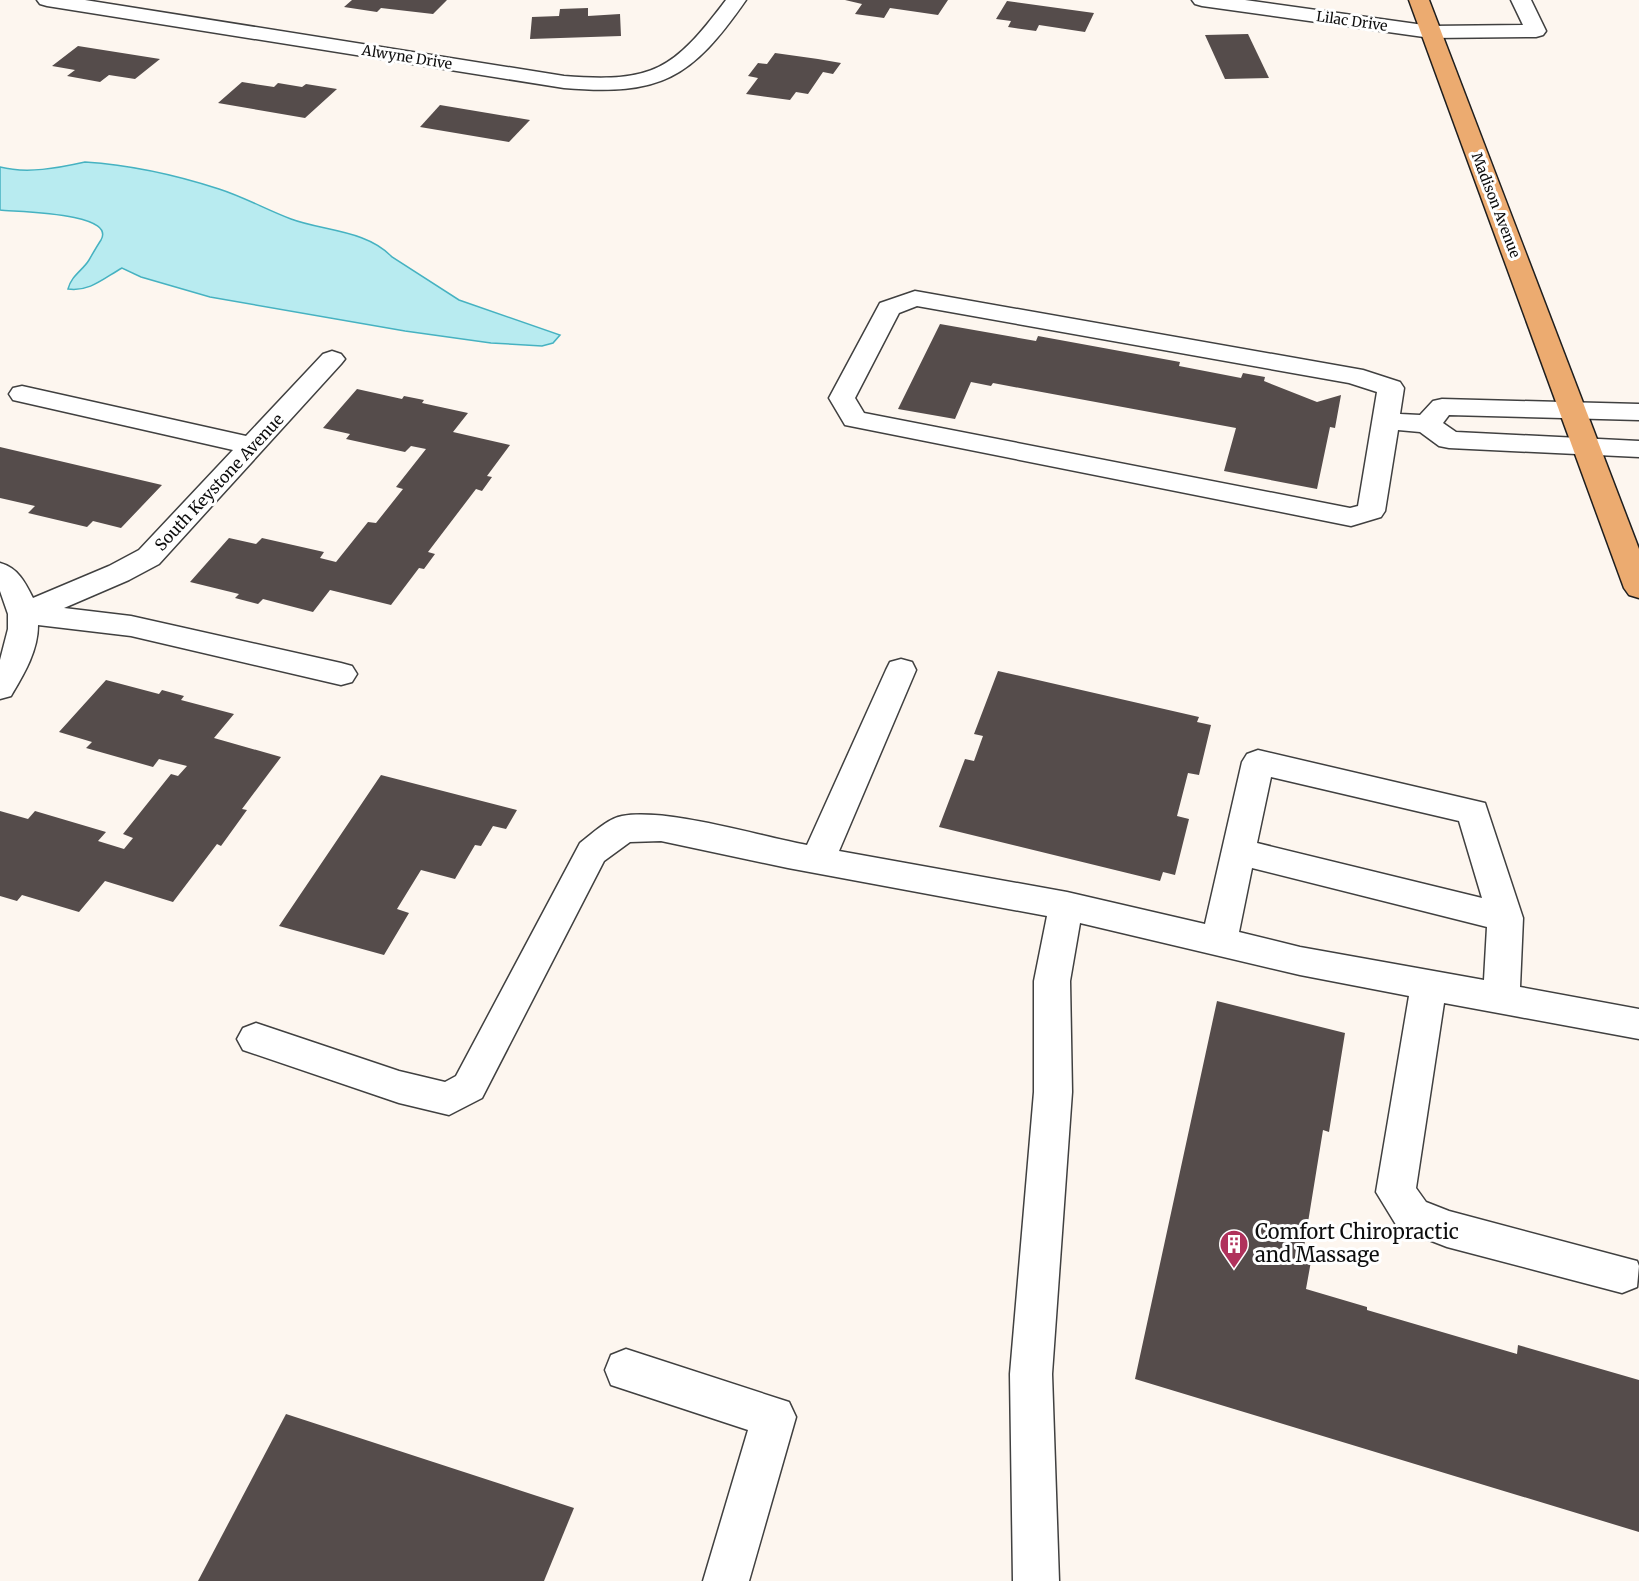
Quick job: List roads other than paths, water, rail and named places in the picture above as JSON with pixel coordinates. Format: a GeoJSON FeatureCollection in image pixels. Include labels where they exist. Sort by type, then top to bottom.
{"type":"FeatureCollection","features":[{"type":"Feature","properties":{"kind":"main road","name":"Madison Avenue"},"geometry":{"type":"LineString","coordinates":[[1419,0],[1639,588]]}},
{"type":"Feature","properties":{"kind":"street","name":"Alwyne Drive"},"geometry":{"type":"LineString","coordinates":[[47,0],[564,82],[593,84],[650,77],[684,62],[697,50],[736,0]]}},
{"type":"Feature","properties":{"kind":"street","name":"Lilac Drive"},"geometry":{"type":"LineString","coordinates":[[1202,0],[1431,32],[1536,31],[1521,0]]}},
{"type":"Feature","properties":{"kind":"street"},"geometry":{"type":"LineString","coordinates":[[915,298],[1354,376],[1391,388],[1386,421],[1371,511],[1351,517],[854,419],[842,398],[890,308],[915,298]]}},
{"type":"Feature","properties":{"kind":"street","name":"South Keystone Avenue"},"geometry":{"type":"LineString","coordinates":[[22,609],[119,573],[149,557],[332,359]]}},
{"type":"Feature","properties":{"kind":"street"},"geometry":{"type":"LineString","coordinates":[[21,394],[253,447]]}},
{"type":"Feature","properties":{"kind":"street"},"geometry":{"type":"LineString","coordinates":[[1426,424],[1442,406],[1639,412]]}},
{"type":"Feature","properties":{"kind":"street"},"geometry":{"type":"LineString","coordinates":[[1386,421],[1426,424],[1449,440],[1639,449]]}},
{"type":"Feature","properties":{"kind":"street"},"geometry":{"type":"LineString","coordinates":[[0,573],[8,581],[22,609],[24,632],[18,653],[0,688]]}},
{"type":"Feature","properties":{"kind":"street"},"geometry":{"type":"LineString","coordinates":[[22,609],[131,626],[341,674]]}},
{"type":"Feature","properties":{"kind":"street"},"geometry":{"type":"LineString","coordinates":[[818,860],[901,670]]}},
{"type":"Feature","properties":{"kind":"street"},"geometry":{"type":"LineString","coordinates":[[1219,942],[1258,762],[1473,812],[1505,918],[1501,998]]}},
{"type":"Feature","properties":{"kind":"street"},"geometry":{"type":"LineString","coordinates":[[256,1039],[399,1087],[449,1099],[469,1087],[592,852],[623,829],[661,828],[818,860],[1067,906],[1300,961],[1639,1024]]}},
{"type":"Feature","properties":{"kind":"street"},"geometry":{"type":"LineString","coordinates":[[1239,852],[1505,918]]}},
{"type":"Feature","properties":{"kind":"street"},"geometry":{"type":"LineString","coordinates":[[1036,1581],[1031,1374],[1053,1092],[1052,981],[1059,933],[1067,906]]}},
{"type":"Feature","properties":{"kind":"street"},"geometry":{"type":"LineString","coordinates":[[1430,985],[1396,1192],[1412,1215],[1447,1229],[1622,1274]]}},
{"type":"Feature","properties":{"kind":"street"},"geometry":{"type":"LineString","coordinates":[[626,1370],[774,1417],[726,1581]]}},
{"type":"Feature","properties":{"kind":"water"},"geometry":{"type":"Polygon","coordinates":[[[85,162],[136,168],[186,179],[228,192],[291,219],[357,236],[382,248],[392,257],[459,300],[560,335],[553,343],[542,346],[491,343],[405,331],[210,297],[141,277],[122,268],[90,286],[68,289],[101,240],[102,231],[94,224],[62,215],[0,210],[0,167],[32,170],[85,162]]]}},
{"type":"Feature","properties":{"kind":"place","name":"Comfort Chiropractic and Massage"},"geometry":{"type":"Point","coordinates":[1234,1270]}}]}
